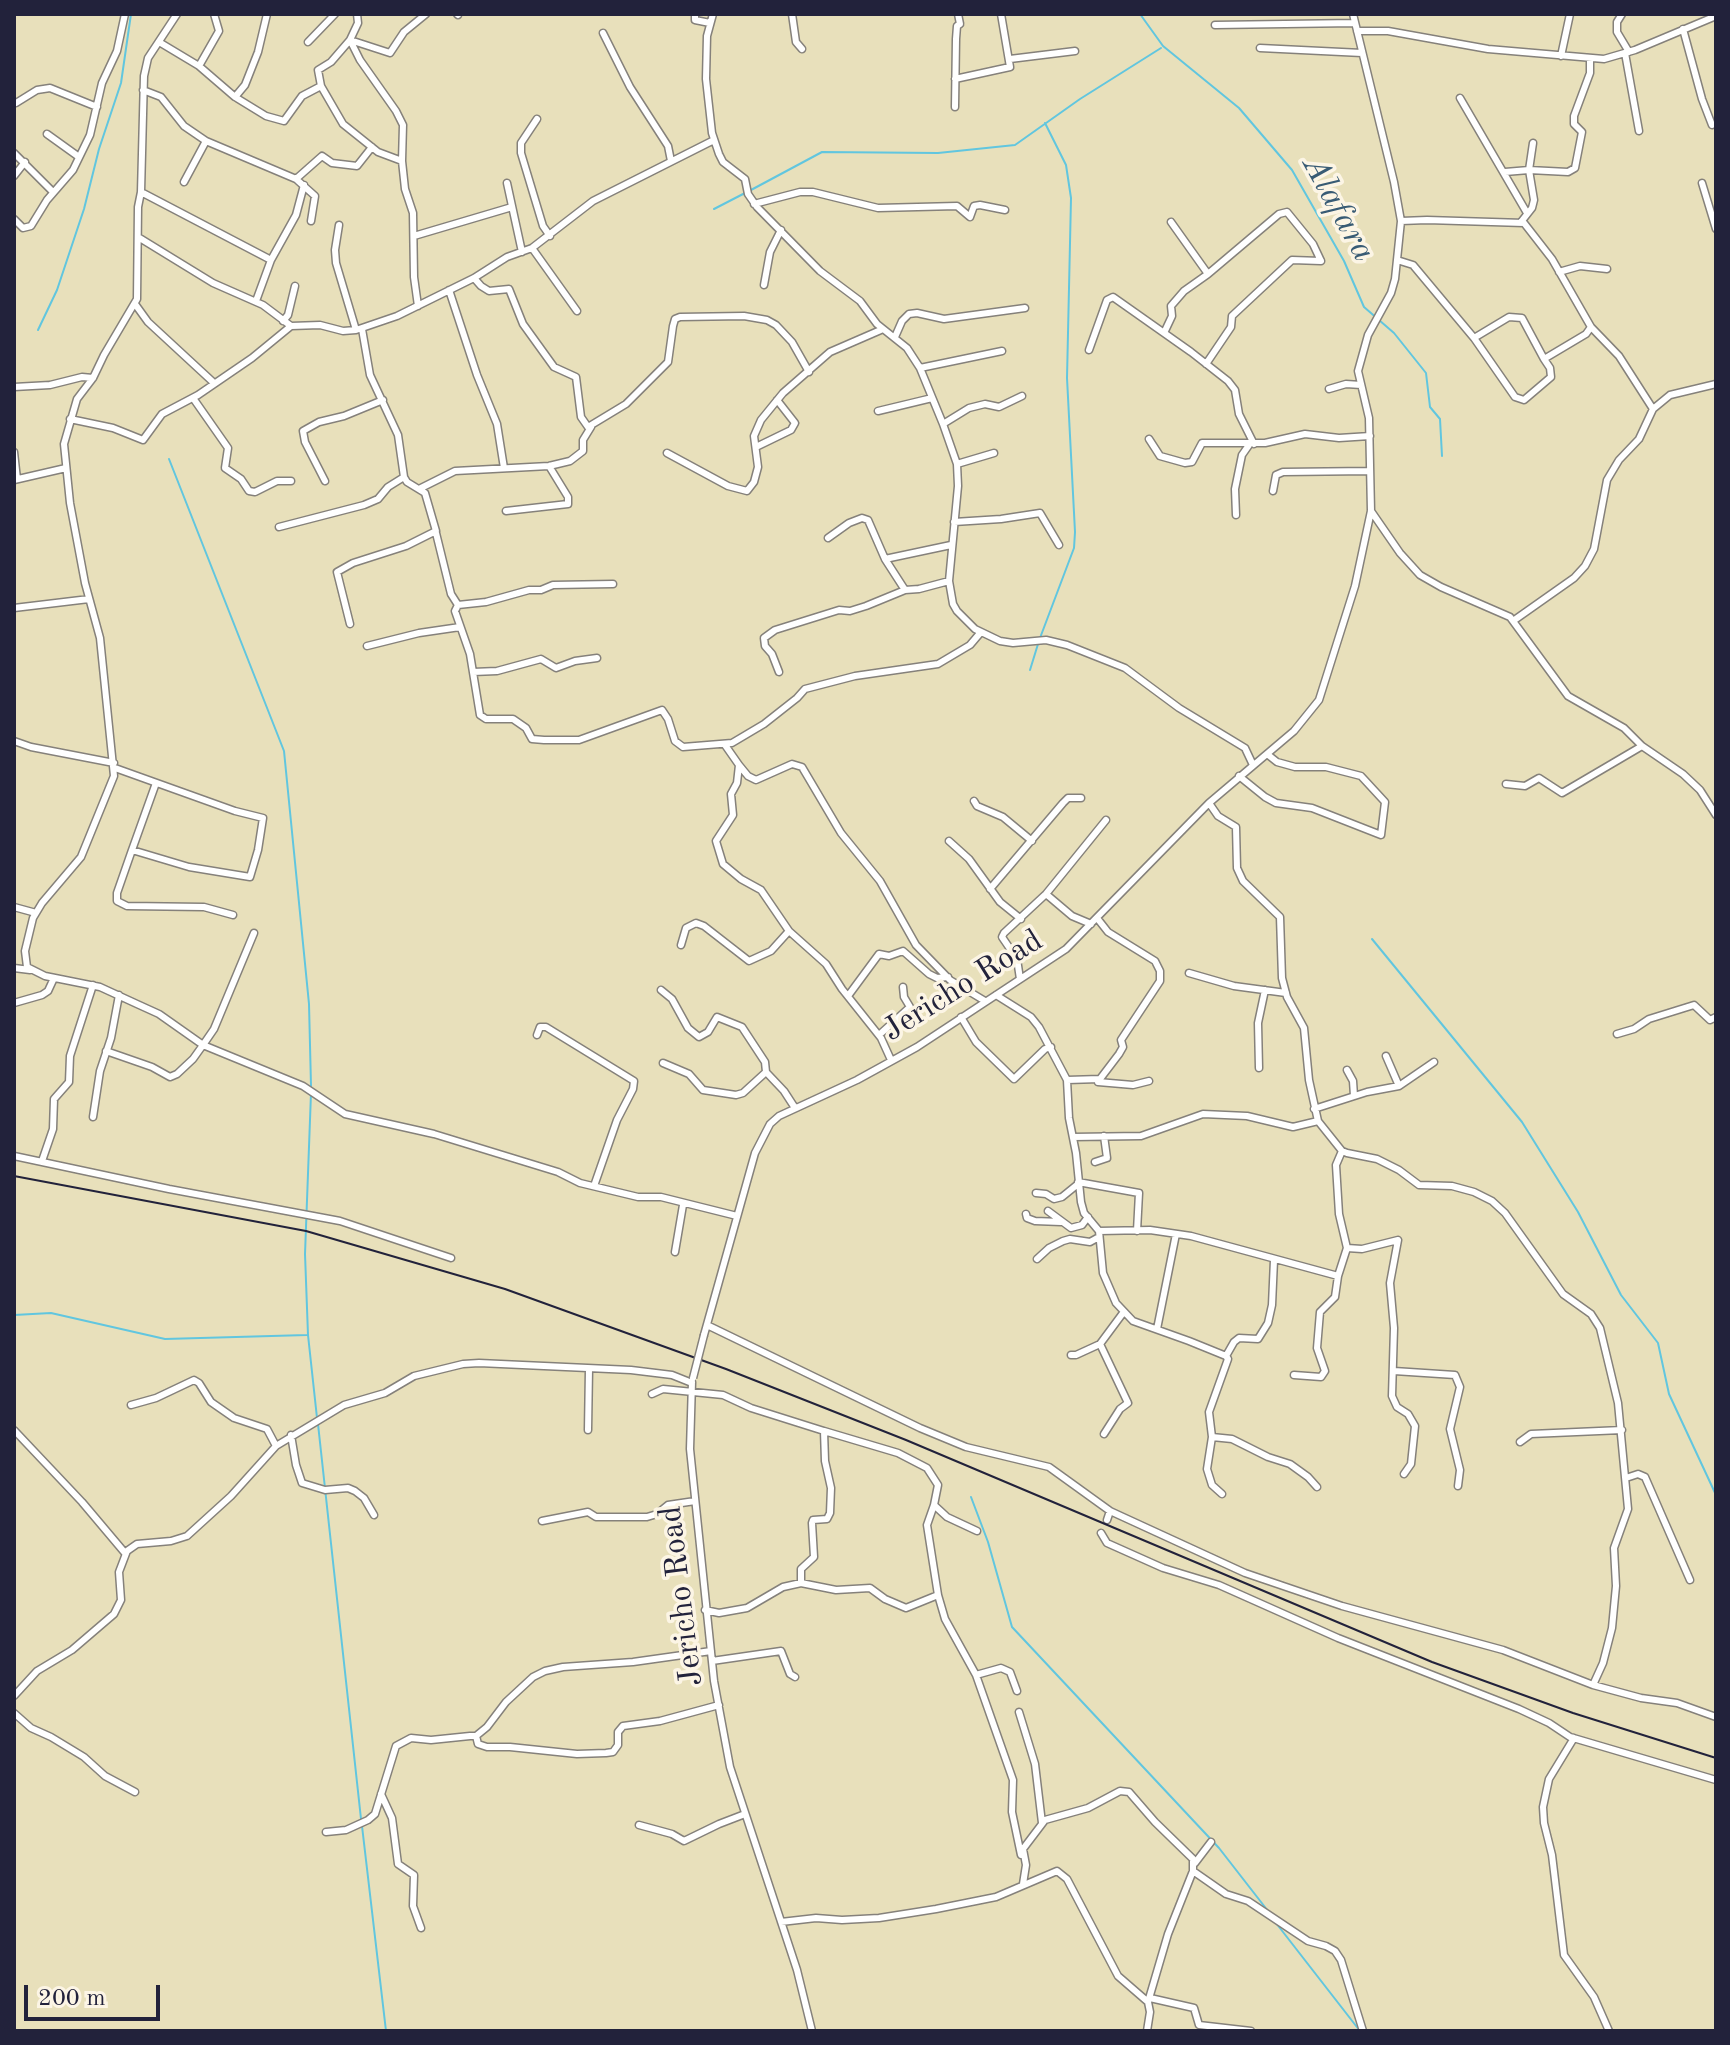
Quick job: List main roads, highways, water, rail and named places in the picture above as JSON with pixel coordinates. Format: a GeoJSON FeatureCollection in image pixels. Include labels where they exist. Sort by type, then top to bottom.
{"type":"FeatureCollection","features":[{"type":"Feature","properties":{"kind":"waterway"},"geometry":{"type":"LineString","coordinates":[[38,330],[57,290],[84,209],[99,149],[121,83],[131,14]]}},
{"type":"Feature","properties":{"kind":"waterway","name":"Alafara"},"geometry":{"type":"LineString","coordinates":[[1140,14],[1163,46],[1239,108],[1292,170],[1344,261],[1364,307],[1394,333],[1426,373],[1430,407],[1440,419],[1442,456]]}},
{"type":"Feature","properties":{"kind":"waterway"},"geometry":{"type":"LineString","coordinates":[[751,190],[822,152],[938,153],[1015,145],[1161,48]]}},
{"type":"Feature","properties":{"kind":"waterway"},"geometry":{"type":"LineString","coordinates":[[1040,638],[1074,548],[1075,532],[1067,378],[1071,198],[1066,165],[1045,123]]}},
{"type":"Feature","properties":{"kind":"waterway"},"geometry":{"type":"LineString","coordinates":[[714,209],[745,193]]}},
{"type":"Feature","properties":{"kind":"waterway"},"geometry":{"type":"LineString","coordinates":[[169,459],[284,751],[309,1004],[311,1086]]}},
{"type":"Feature","properties":{"kind":"waterway"},"geometry":{"type":"LineString","coordinates":[[1030,670],[1038,644]]}},
{"type":"Feature","properties":{"kind":"waterway"},"geometry":{"type":"LineString","coordinates":[[1372,939],[1522,1122],[1578,1212],[1621,1295],[1658,1343],[1669,1394],[1716,1495]]}},
{"type":"Feature","properties":{"kind":"waterway"},"geometry":{"type":"LineString","coordinates":[[311,1093],[305,1254],[308,1335],[317,1418]]}},
{"type":"Feature","properties":{"kind":"waterway"},"geometry":{"type":"LineString","coordinates":[[14,1315],[51,1313],[165,1339],[307,1335]]}},
{"type":"Feature","properties":{"kind":"waterway"},"geometry":{"type":"LineString","coordinates":[[318,1424],[361,1819]]}},
{"type":"Feature","properties":{"kind":"waterway"},"geometry":{"type":"LineString","coordinates":[[971,1497],[988,1542],[1012,1627],[1219,1848],[1268,1911]]}},
{"type":"Feature","properties":{"kind":"waterway"},"geometry":{"type":"LineString","coordinates":[[362,1826],[386,2031]]}},
{"type":"Feature","properties":{"kind":"waterway"},"geometry":{"type":"LineString","coordinates":[[1276,1923],[1360,2031]]}},
{"type":"Feature","properties":{"kind":"railway"},"geometry":{"type":"LineString","coordinates":[[14,1176],[306,1231],[505,1289],[726,1369],[906,1440],[1432,1662],[1573,1713],[1716,1758]]}}]}
